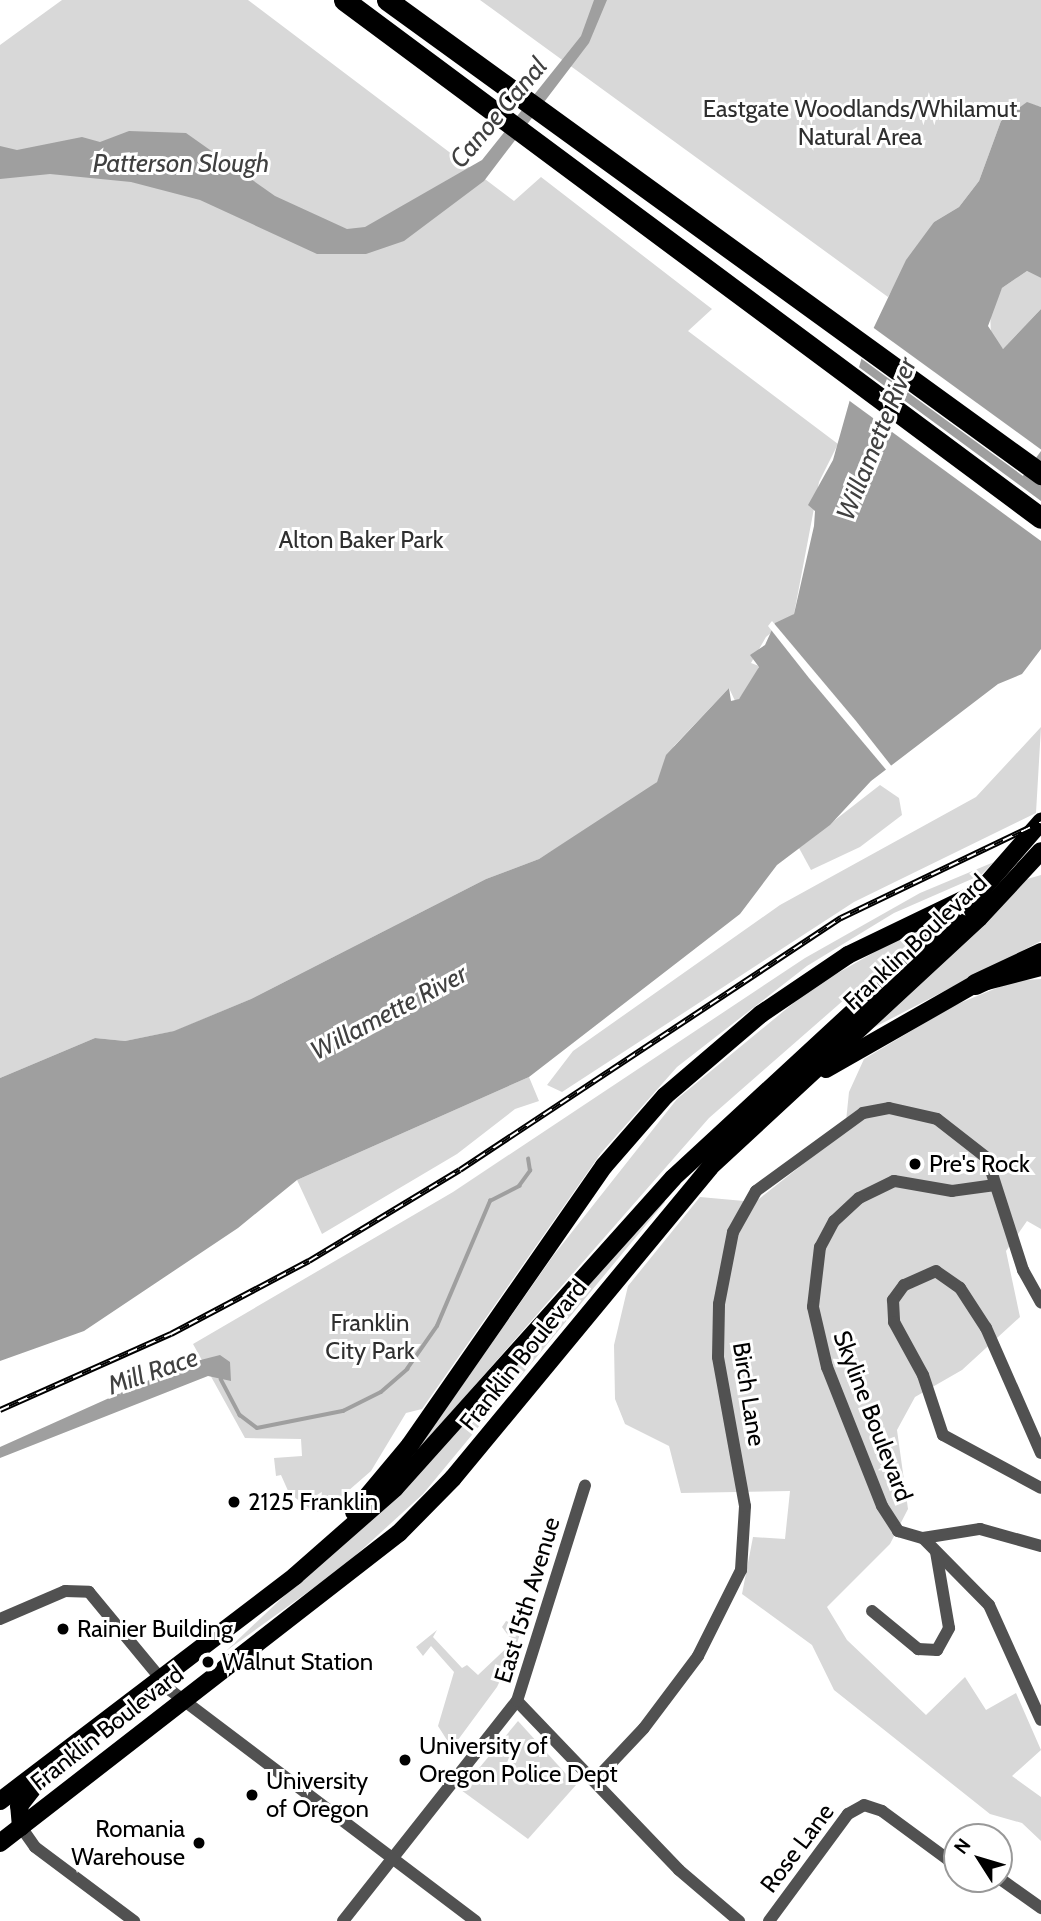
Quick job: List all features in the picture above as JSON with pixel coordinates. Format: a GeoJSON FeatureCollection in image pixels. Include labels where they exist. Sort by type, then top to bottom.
{"type":"FeatureCollection","features":[{"type":"Feature","properties":{"kind":"highway"},"geometry":{"type":"LineString","coordinates":[[344,0],[572,173],[1041,518]]}},
{"type":"Feature","properties":{"kind":"highway"},"geometry":{"type":"LineString","coordinates":[[387,0],[777,280],[1041,474]]}},
{"type":"Feature","properties":{"kind":"highway"},"geometry":{"type":"LineString","coordinates":[[975,984],[1041,953]]}},
{"type":"Feature","properties":{"kind":"main road","name":"Franklin Boulevard"},"geometry":{"type":"LineString","coordinates":[[0,1843],[181,1699],[290,1622],[399,1533],[462,1468],[671,1212],[965,909],[1041,822]]}},
{"type":"Feature","properties":{"kind":"main road","name":"Franklin Boulevard"},"geometry":{"type":"LineString","coordinates":[[0,1801],[295,1576],[428,1456],[673,1178],[860,1015],[979,918],[1041,851]]}},
{"type":"Feature","properties":{"kind":"main road"},"geometry":{"type":"LineString","coordinates":[[295,1576],[410,1445],[604,1166],[664,1096],[761,1014],[848,955],[934,909],[1041,870]]}},
{"type":"Feature","properties":{"kind":"main road"},"geometry":{"type":"LineString","coordinates":[[790,1091],[975,984],[1041,967]]}},
{"type":"Feature","properties":{"kind":"main road"},"geometry":{"type":"LineString","coordinates":[[20,1827],[18,1811],[28,1791],[130,1704]]}},
{"type":"Feature","properties":{"kind":"street","name":"Birch Lane"},"geometry":{"type":"LineString","coordinates":[[595,1780],[645,1728],[698,1656],[741,1570],[743,1484],[718,1330],[724,1266],[747,1202],[830,1132],[889,1108],[937,1119],[968,1138],[987,1158],[1028,1281],[1041,1302]]}},
{"type":"Feature","properties":{"kind":"street","name":"Skyline Boulevard"},"geometry":{"type":"LineString","coordinates":[[995,1185],[951,1191],[913,1181],[885,1183],[834,1221],[816,1260],[813,1307],[827,1367],[887,1517],[904,1534],[923,1538],[989,1605],[1041,1720]]}},
{"type":"Feature","properties":{"kind":"street"},"geometry":{"type":"LineString","coordinates":[[1041,1453],[986,1328],[960,1288],[936,1271],[904,1285],[893,1300],[894,1322],[923,1375],[943,1435],[1041,1488]]}},
{"type":"Feature","properties":{"kind":"street"},"geometry":{"type":"LineString","coordinates":[[1028,1281],[1041,1287]]}},
{"type":"Feature","properties":{"kind":"street","name":"East 15th Avenue"},"geometry":{"type":"LineString","coordinates":[[343,1921],[517,1701],[585,1485]]}},
{"type":"Feature","properties":{"kind":"street"},"geometry":{"type":"LineString","coordinates":[[923,1538],[980,1529],[1041,1546]]}},
{"type":"Feature","properties":{"kind":"street"},"geometry":{"type":"LineString","coordinates":[[872,1611],[918,1649],[937,1650],[949,1628],[936,1551]]}},
{"type":"Feature","properties":{"kind":"street"},"geometry":{"type":"LineString","coordinates":[[0,1619],[84,1589],[159,1681],[475,1921]]}},
{"type":"Feature","properties":{"kind":"street"},"geometry":{"type":"LineString","coordinates":[[517,1701],[679,1870],[739,1921]]}},
{"type":"Feature","properties":{"kind":"street","name":"Rose Lane"},"geometry":{"type":"LineString","coordinates":[[769,1921],[855,1808],[882,1811],[943,1856]]}},
{"type":"Feature","properties":{"kind":"street"},"geometry":{"type":"LineString","coordinates":[[20,1827],[35,1847],[134,1921]]}},
{"type":"Feature","properties":{"kind":"street"},"geometry":{"type":"LineString","coordinates":[[1013,1888],[1041,1908]]}},
{"type":"Feature","properties":{"kind":"green space","name":"Alton Baker Park"},"geometry":{"type":"Polygon","coordinates":[[[62,0],[248,0],[514,201],[541,177],[712,309],[688,331],[838,444],[819,482],[794,614],[766,637],[751,663],[759,666],[756,677],[736,703],[729,688],[674,746],[657,782],[632,801],[539,859],[486,879],[251,999],[175,1031],[125,1041],[95,1038],[0,1078],[0,45],[62,0]]]}},
{"type":"Feature","properties":{"kind":"green space","name":"Eastgate Woodlands/Whilamut Natural Area"},"geometry":{"type":"Polygon","coordinates":[[[480,0],[1041,0],[1041,107],[1027,103],[1001,121],[979,181],[959,207],[934,222],[888,297],[480,0]]]}},
{"type":"Feature","properties":{"kind":"green space"},"geometry":{"type":"Polygon","coordinates":[[[1027,271],[1041,278],[1041,309],[1003,349],[991,338],[990,309],[1002,288],[1027,271]]]}},
{"type":"Feature","properties":{"kind":"green space"},"geometry":{"type":"Polygon","coordinates":[[[1041,727],[1036,813],[854,902],[562,1092],[547,1085],[573,1051],[780,905],[976,797],[1041,727]]]}},
{"type":"Feature","properties":{"kind":"green space"},"geometry":{"type":"Polygon","coordinates":[[[880,785],[899,798],[902,815],[860,847],[811,870],[799,848],[880,785]]]}},
{"type":"Feature","properties":{"kind":"green space","name":"Franklin City Park"},"geometry":{"type":"Polygon","coordinates":[[[994,862],[981,875],[894,913],[807,966],[677,1067],[601,1153],[422,1409],[406,1413],[371,1471],[325,1511],[314,1512],[289,1493],[281,1475],[276,1476],[274,1458],[302,1456],[301,1439],[245,1438],[193,1344],[453,1192],[805,958],[920,893],[994,862]]]}},
{"type":"Feature","properties":{"kind":"green space"},"geometry":{"type":"Polygon","coordinates":[[[1041,875],[1041,941],[873,1028],[869,1023],[1024,880],[1041,875]]]}},
{"type":"Feature","properties":{"kind":"green space"},"geometry":{"type":"Polygon","coordinates":[[[942,914],[709,1118],[412,1457],[553,1256],[677,1099],[813,987],[942,914]]]}},
{"type":"Feature","properties":{"kind":"green space"},"geometry":{"type":"Polygon","coordinates":[[[1041,979],[1041,1229],[1027,1221],[1006,1251],[1020,1317],[962,1370],[915,1397],[897,1430],[908,1509],[890,1544],[827,1607],[847,1640],[926,1715],[965,1677],[986,1710],[1016,1693],[1041,1750],[1012,1776],[1041,1797],[1041,1841],[1022,1823],[990,1814],[834,1690],[812,1645],[742,1594],[753,1537],[785,1539],[790,1491],[681,1493],[669,1446],[625,1424],[615,1399],[614,1345],[628,1286],[700,1197],[755,1202],[845,1131],[849,1092],[864,1059],[955,1005],[1014,981],[1041,979]]]}},
{"type":"Feature","properties":{"kind":"green space"},"geometry":{"type":"Polygon","coordinates":[[[529,1077],[539,1101],[515,1109],[457,1154],[322,1234],[297,1180],[529,1077]]]}},
{"type":"Feature","properties":{"kind":"green space"},"geometry":{"type":"Polygon","coordinates":[[[661,1197],[665,1202],[423,1494],[344,1566],[226,1651],[450,1439],[661,1197]]]}},
{"type":"Feature","properties":{"kind":"green space"},"geometry":{"type":"Polygon","coordinates":[[[506,1621],[522,1627],[516,1647],[497,1687],[452,1748],[438,1726],[454,1672],[431,1646],[423,1656],[416,1647],[437,1630],[433,1637],[462,1668],[467,1665],[478,1675],[513,1642],[502,1627],[506,1621]]]}},
{"type":"Feature","properties":{"kind":"green space"},"geometry":{"type":"Polygon","coordinates":[[[518,1721],[576,1785],[528,1839],[461,1790],[518,1721]]]}},
{"type":"Feature","properties":{"kind":"water","name":"Patterson Slough"},"geometry":{"type":"Polygon","coordinates":[[[594,0],[607,0],[589,43],[484,181],[404,241],[366,254],[317,254],[200,200],[131,182],[50,174],[0,179],[0,146],[17,150],[82,137],[100,142],[129,131],[186,133],[275,196],[347,229],[365,227],[482,160],[581,36],[594,0]]]}},
{"type":"Feature","properties":{"kind":"water","name":"Willamette River"},"geometry":{"type":"Polygon","coordinates":[[[1027,102],[1041,107],[1041,278],[1027,271],[1002,288],[988,326],[1003,349],[1041,309],[1041,649],[1022,674],[998,684],[871,781],[830,825],[777,865],[740,914],[529,1077],[297,1180],[238,1228],[84,1331],[0,1361],[0,1078],[95,1038],[125,1041],[174,1031],[251,999],[486,879],[539,859],[657,782],[666,755],[729,688],[731,701],[739,699],[759,667],[750,655],[765,645],[775,623],[794,614],[814,526],[815,511],[808,505],[833,460],[865,346],[906,260],[934,222],[959,207],[979,181],[1001,121],[1027,102]]]}},
{"type":"Feature","properties":{"kind":"water"},"geometry":{"type":"Polygon","coordinates":[[[220,1355],[230,1362],[231,1381],[208,1376],[0,1458],[0,1447],[185,1364],[220,1355]]]}},
{"type":"Feature","properties":{"kind":"pier"},"geometry":{"type":"Polygon","coordinates":[[[871,326],[1041,450],[1023,476],[852,352],[871,326]]]}},
{"type":"Feature","properties":{"kind":"pier"},"geometry":{"type":"Polygon","coordinates":[[[856,365],[1041,501],[1041,541],[847,399],[856,365]]]}},
{"type":"Feature","properties":{"kind":"pier"},"geometry":{"type":"Polygon","coordinates":[[[772,621],[893,768],[888,772],[768,626],[772,621]]]}},
{"type":"Feature","properties":{"kind":"waterway","name":"Mill Race"},"geometry":{"type":"LineString","coordinates":[[221,1379],[240,1415],[257,1428],[343,1411],[381,1392],[407,1369],[437,1326],[490,1201],[519,1186],[530,1171],[528,1159]]}},
{"type":"Feature","properties":{"kind":"railway"},"geometry":{"type":"LineString","coordinates":[[0,1410],[171,1334],[309,1261],[460,1170],[841,918],[1041,822]]}},
{"type":"Feature","properties":{"kind":"place","name":"Pre's Rock"},"geometry":{"type":"Point","coordinates":[915,1164]}},
{"type":"Feature","properties":{"kind":"place","name":"2125 Franklin"},"geometry":{"type":"Point","coordinates":[234,1502]}},
{"type":"Feature","properties":{"kind":"place","name":"Rainier Building"},"geometry":{"type":"Point","coordinates":[63,1629]}},
{"type":"Feature","properties":{"kind":"place","name":"Walnut Station"},"geometry":{"type":"Point","coordinates":[208,1662]}},
{"type":"Feature","properties":{"kind":"place","name":"University of Oregon Police Dept"},"geometry":{"type":"Point","coordinates":[405,1760]}},
{"type":"Feature","properties":{"kind":"place","name":"University of Oregon"},"geometry":{"type":"Point","coordinates":[252,1795]}},
{"type":"Feature","properties":{"kind":"place","name":"Romania Warehouse"},"geometry":{"type":"Point","coordinates":[199,1843]}},
{"type":"Feature","properties":{"kind":"water label","name":"Canoe Canal"},"geometry":{"type":"Point","coordinates":[499,113]}}]}
